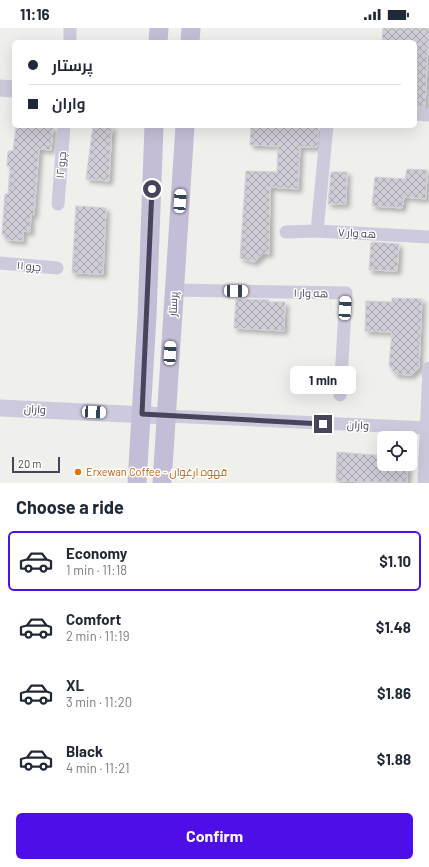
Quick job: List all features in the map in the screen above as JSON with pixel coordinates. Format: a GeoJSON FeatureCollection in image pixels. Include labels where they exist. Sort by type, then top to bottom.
{"type":"FeatureCollection","features":[{"type":"Feature","properties":{"kind":"main road"},"geometry":{"type":"LineString","coordinates":[[158,40],[159,28]]}},
{"type":"Feature","properties":{"kind":"main road"},"geometry":{"type":"LineString","coordinates":[[190,40],[191,28]]}},
{"type":"Feature","properties":{"kind":"main road"},"geometry":{"type":"LineString","coordinates":[[137,483],[142,414],[154,128]]}},
{"type":"Feature","properties":{"kind":"main road","name":"پرستار"},"geometry":{"type":"LineString","coordinates":[[162,483],[184,128]]}},
{"type":"Feature","properties":{"kind":"street"},"geometry":{"type":"LineString","coordinates":[[70,28],[70,40]]}},
{"type":"Feature","properties":{"kind":"street"},"geometry":{"type":"LineString","coordinates":[[0,88],[12,88]]}},
{"type":"Feature","properties":{"kind":"street"},"geometry":{"type":"LineString","coordinates":[[417,114],[429,115]]}},
{"type":"Feature","properties":{"kind":"street","name":"چرو ۱۲"},"geometry":{"type":"LineString","coordinates":[[58,204],[64,128]]}},
{"type":"Feature","properties":{"kind":"street"},"geometry":{"type":"LineString","coordinates":[[317,231],[327,128]]}},
{"type":"Feature","properties":{"kind":"street","name":"هه وار ۷"},"geometry":{"type":"LineString","coordinates":[[286,232],[317,231],[429,237]]}},
{"type":"Feature","properties":{"kind":"street","name":"چرو ۱۱"},"geometry":{"type":"LineString","coordinates":[[0,263],[57,268]]}},
{"type":"Feature","properties":{"kind":"street","name":"هه وار ۱"},"geometry":{"type":"LineString","coordinates":[[174,290],[346,293],[340,395]]}},
{"type":"Feature","properties":{"kind":"street"},"geometry":{"type":"LineString","coordinates":[[424,483],[428,428],[429,368]]}},
{"type":"Feature","properties":{"kind":"street","name":"واران"},"geometry":{"type":"LineString","coordinates":[[0,408],[428,428]]}},
{"type":"Feature","properties":{"kind":"building"},"geometry":{"type":"Polygon","coordinates":[[[383,28],[429,28],[425,107],[417,106],[417,40],[382,40],[383,28]]]}},
{"type":"Feature","properties":{"kind":"building"},"geometry":{"type":"Polygon","coordinates":[[[16,128],[53,128],[51,150],[39,149],[34,215],[31,214],[30,232],[23,231],[23,241],[7,240],[2,234],[5,194],[8,194],[10,166],[7,166],[8,151],[13,151],[16,128]]]}},
{"type":"Feature","properties":{"kind":"building"},"geometry":{"type":"Polygon","coordinates":[[[93,128],[112,128],[109,181],[86,179],[93,128]]]}},
{"type":"Feature","properties":{"kind":"building"},"geometry":{"type":"Polygon","coordinates":[[[251,128],[319,128],[317,147],[300,147],[298,189],[270,187],[269,254],[264,253],[254,262],[240,258],[246,171],[277,172],[278,146],[250,145],[251,128]]]}},
{"type":"Feature","properties":{"kind":"building"},"geometry":{"type":"Polygon","coordinates":[[[407,169],[427,170],[426,199],[404,197],[402,208],[372,206],[375,177],[405,179],[407,169]]]}},
{"type":"Feature","properties":{"kind":"building"},"geometry":{"type":"Polygon","coordinates":[[[331,172],[347,172],[346,204],[328,204],[331,172]]]}},
{"type":"Feature","properties":{"kind":"building"},"geometry":{"type":"Polygon","coordinates":[[[76,206],[106,208],[103,274],[72,273],[76,206]]]}},
{"type":"Feature","properties":{"kind":"building"},"geometry":{"type":"Polygon","coordinates":[[[371,242],[399,244],[397,271],[369,270],[371,242]]]}},
{"type":"Feature","properties":{"kind":"building"},"geometry":{"type":"Polygon","coordinates":[[[392,298],[422,299],[419,368],[411,375],[395,374],[389,365],[392,332],[365,331],[366,301],[392,302],[392,298]]]}},
{"type":"Feature","properties":{"kind":"building"},"geometry":{"type":"Polygon","coordinates":[[[236,299],[285,302],[284,331],[234,328],[236,299]]]}},
{"type":"Feature","properties":{"kind":"building"},"geometry":{"type":"Polygon","coordinates":[[[337,452],[377,455],[377,471],[408,471],[407,483],[336,481],[337,452]]]}},
{"type":"Feature","properties":{"kind":"place","name":"Erxewan Coffee - قهوه ارغوان"},"geometry":{"type":"Point","coordinates":[78,472]}},
{"type":"Feature","properties":{"kind":"route"},"geometry":{"type":"LineString","coordinates":[[152,189],[142,414],[323,424]]}}]}
